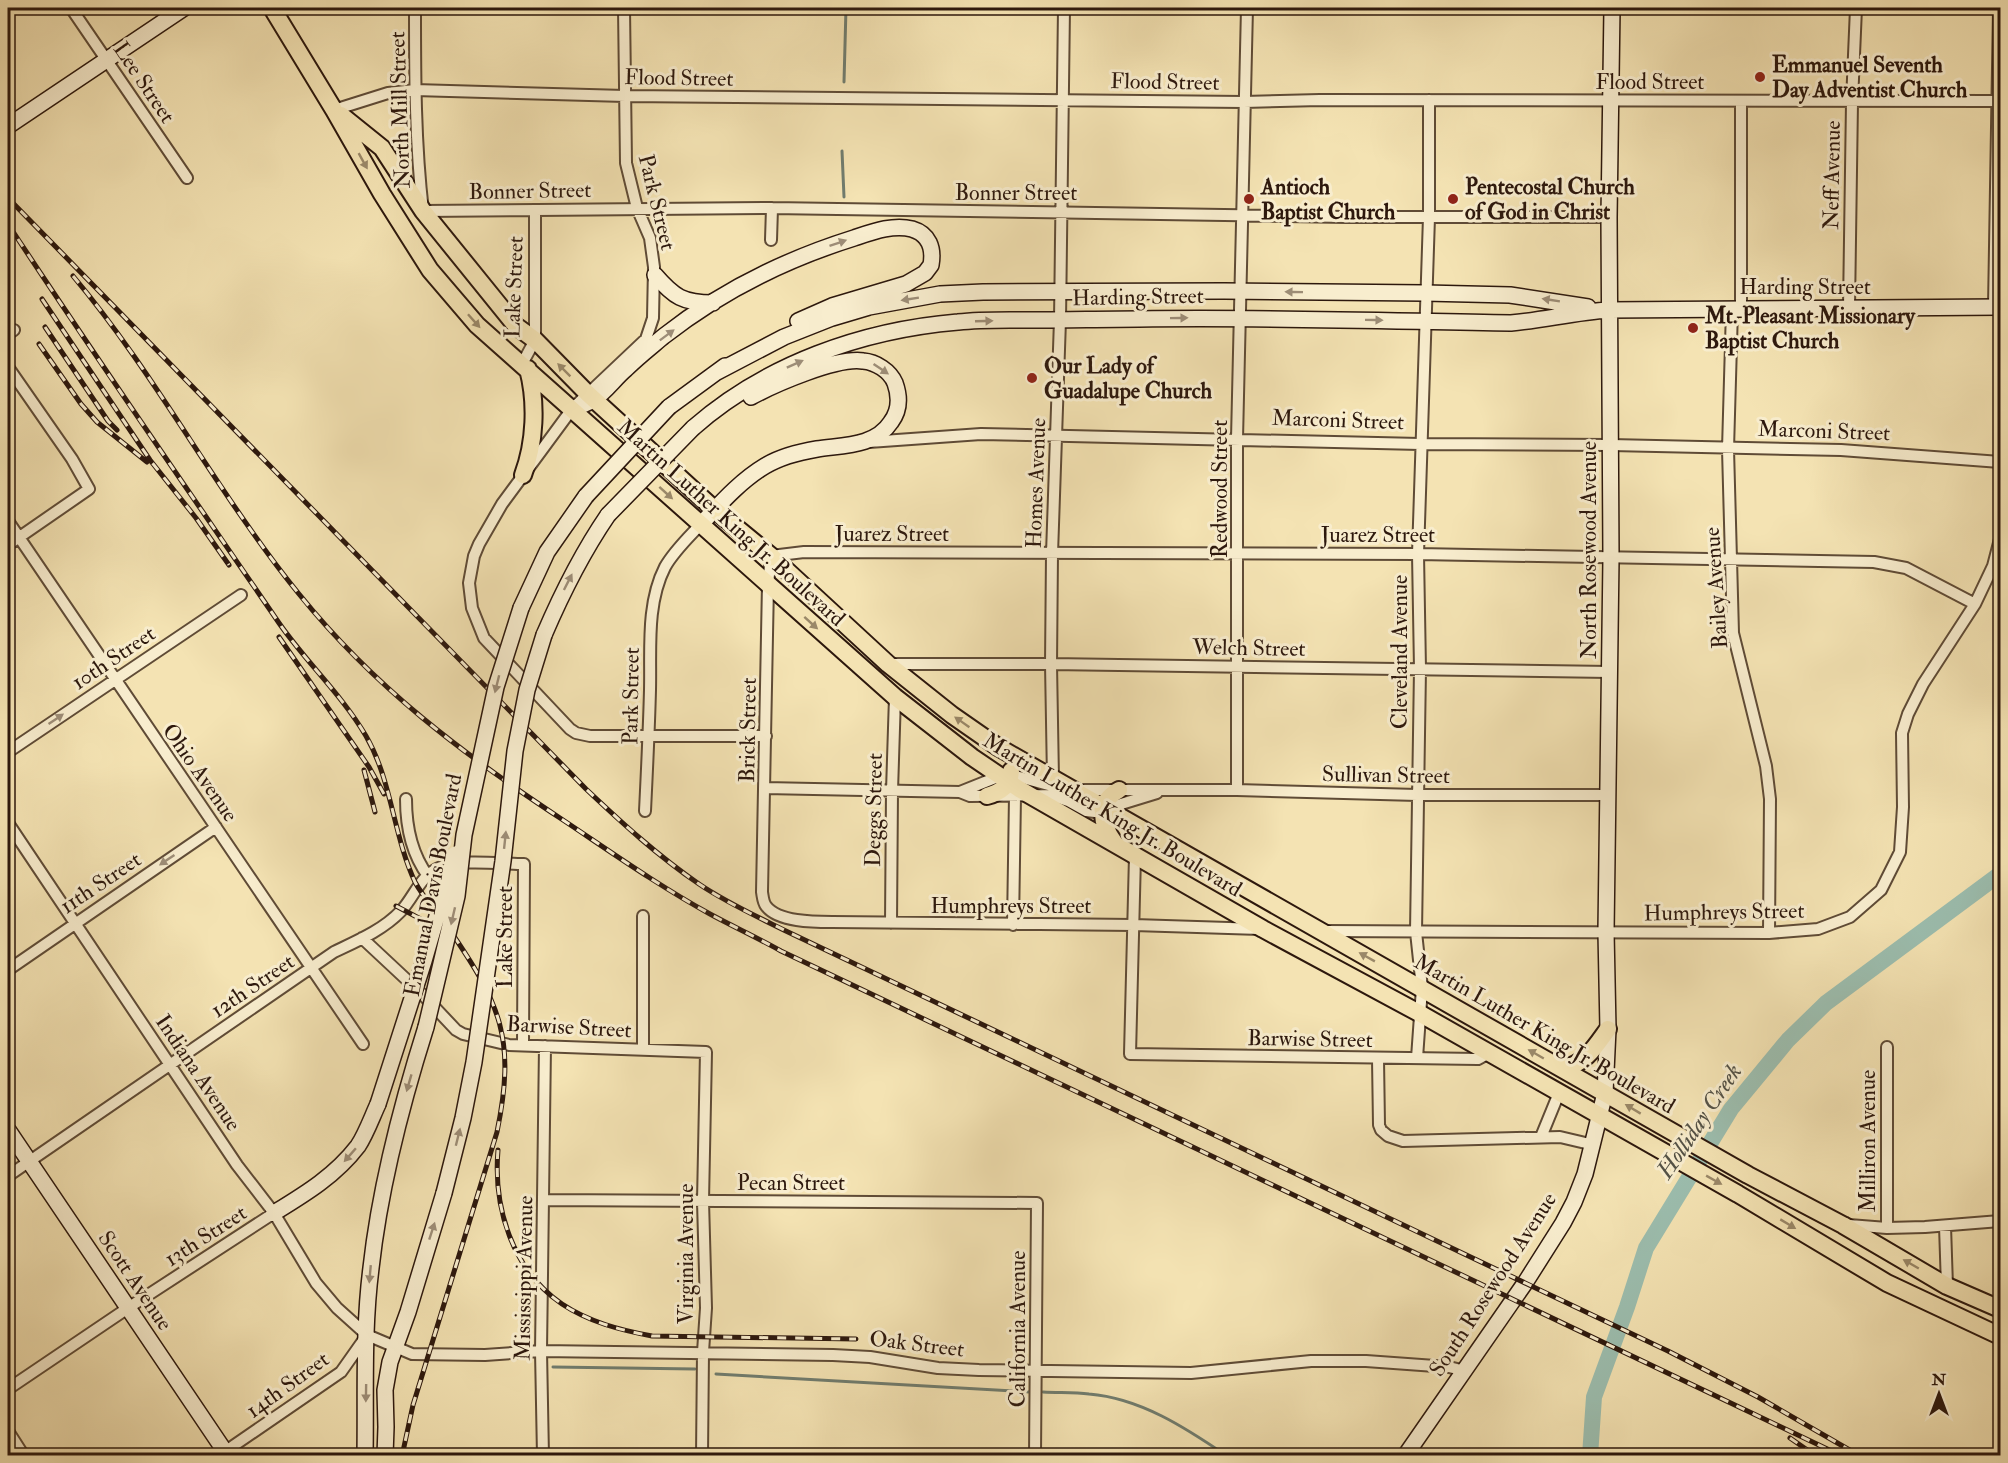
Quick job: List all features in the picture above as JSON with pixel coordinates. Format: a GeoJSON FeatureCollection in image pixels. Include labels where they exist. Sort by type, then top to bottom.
{"type":"FeatureCollection","features":[{"type":"Feature","properties":{"kind":"main road"},"geometry":{"type":"LineString","coordinates":[[8,126],[184,8]]}},
{"type":"Feature","properties":{"kind":"main road","name":"Martin Luther King Jr. Boulevard"},"geometry":{"type":"LineString","coordinates":[[272,8],[382,194],[430,270],[477,325],[895,697],[972,757],[1013,785],[1135,856],[1263,929],[1419,1012],[1559,1093],[1603,1105],[1661,1126],[1843,1225],[1947,1286],[2001,1309]]}},
{"type":"Feature","properties":{"kind":"main road","name":"North Rosewood Avenue"},"geometry":{"type":"LineString","coordinates":[[1603,1105],[1608,1029],[1606,932],[1611,558],[1609,217],[1612,8]]}},
{"type":"Feature","properties":{"kind":"main road","name":"Martin Luther King Jr. Boulevard"},"geometry":{"type":"LineString","coordinates":[[334,110],[382,148],[423,211],[516,326],[534,340],[715,510],[771,556],[888,664],[952,715],[998,747],[1053,779],[1563,1070],[1653,1147],[1738,1194],[1887,1283],[2001,1336]]}},
{"type":"Feature","properties":{"kind":"main road"},"geometry":{"type":"LineString","coordinates":[[572,409],[626,369],[666,335],[713,303],[811,252],[896,227],[909,228],[927,238],[931,245],[931,265],[916,280],[832,306],[778,329],[746,347],[717,372]]}},
{"type":"Feature","properties":{"kind":"main road"},"geometry":{"type":"LineString","coordinates":[[655,275],[670,292],[681,299],[697,303],[713,303]]}},
{"type":"Feature","properties":{"kind":"main road","name":"Harding Street"},"geometry":{"type":"LineString","coordinates":[[717,372],[784,337],[832,318],[869,307],[940,294],[1240,291],[1425,293],[1546,299],[1609,310]]}},
{"type":"Feature","properties":{"kind":"main road","name":"Harding Street"},"geometry":{"type":"LineString","coordinates":[[693,428],[709,414],[760,381],[807,358],[862,338],[913,327],[959,321],[1240,318],[1511,323],[1550,319],[1577,312],[1609,310],[1997,307]]}},
{"type":"Feature","properties":{"kind":"main road"},"geometry":{"type":"LineString","coordinates":[[385,1455],[385,1390],[390,1362],[444,1193],[474,1062],[501,871],[515,751],[527,690],[544,635],[566,584],[586,547],[608,515],[693,428],[756,394],[828,366],[848,361],[875,364],[887,371],[894,380],[899,403],[892,422],[884,431],[854,445]]}},
{"type":"Feature","properties":{"kind":"main road"},"geometry":{"type":"LineString","coordinates":[[523,476],[530,454],[533,429],[533,387],[525,367]]}},
{"type":"Feature","properties":{"kind":"main road","name":"Emanual Davis Boulevard"},"geometry":{"type":"LineString","coordinates":[[365,1455],[370,1270],[378,1216],[397,1127],[426,1027],[458,896],[464,835],[496,687],[521,608],[547,552],[586,496],[669,407],[717,372]]}},
{"type":"Feature","properties":{"kind":"main road","name":"Marconi Street"},"geometry":{"type":"LineString","coordinates":[[700,525],[740,485],[765,466],[787,456],[817,449],[854,445]]}},
{"type":"Feature","properties":{"kind":"main road"},"geometry":{"type":"LineString","coordinates":[[987,796],[1013,785],[1011,763],[998,747]]}},
{"type":"Feature","properties":{"kind":"main road"},"geometry":{"type":"LineString","coordinates":[[1116,845],[1102,820],[1103,808],[1112,794],[1119,790]]}},
{"type":"Feature","properties":{"kind":"main road"},"geometry":{"type":"LineString","coordinates":[[273,1213],[315,1188],[336,1170],[359,1144],[378,1104],[424,961],[452,863],[464,835]]}},
{"type":"Feature","properties":{"kind":"main road"},"geometry":{"type":"LineString","coordinates":[[1563,1070],[1576,1066],[1591,1053],[1608,1029]]}},
{"type":"Feature","properties":{"kind":"main road"},"geometry":{"type":"LineString","coordinates":[[1493,1055],[1528,1065],[1603,1105]]}},
{"type":"Feature","properties":{"kind":"main road","name":"South Rosewood Avenue"},"geometry":{"type":"LineString","coordinates":[[1406,1455],[1525,1283],[1563,1223],[1574,1202],[1594,1145],[1603,1105]]}},
{"type":"Feature","properties":{"kind":"main road","name":"Scott Avenue"},"geometry":{"type":"LineString","coordinates":[[8,1130],[224,1454]]}},
{"type":"Feature","properties":{"kind":"main road"},"geometry":{"type":"LineString","coordinates":[[1939,1309],[1947,1286]]}},
{"type":"Feature","properties":{"kind":"street","name":"Lee Street"},"geometry":{"type":"LineString","coordinates":[[71,8],[187,178]]}},
{"type":"Feature","properties":{"kind":"street","name":"North Mill Street"},"geometry":{"type":"LineString","coordinates":[[415,8],[415,90],[419,179],[423,211]]}},
{"type":"Feature","properties":{"kind":"street","name":"Park Street"},"geometry":{"type":"LineString","coordinates":[[591,396],[646,339],[653,318],[655,275],[650,238],[637,208],[626,163],[624,8]]}},
{"type":"Feature","properties":{"kind":"street","name":"Homes Avenue"},"geometry":{"type":"LineString","coordinates":[[1053,779],[1052,554],[1061,292],[1064,8]]}},
{"type":"Feature","properties":{"kind":"street","name":"Redwood Street"},"geometry":{"type":"LineString","coordinates":[[1237,790],[1237,439],[1247,8]]}},
{"type":"Feature","properties":{"kind":"street","name":"Neff Avenue"},"geometry":{"type":"LineString","coordinates":[[1849,308],[1852,102],[1856,8]]}},
{"type":"Feature","properties":{"kind":"street"},"geometry":{"type":"LineString","coordinates":[[1997,307],[1999,8]]}},
{"type":"Feature","properties":{"kind":"street","name":"Flood Street"},"geometry":{"type":"LineString","coordinates":[[334,110],[388,93],[415,90],[625,96],[1244,102],[1320,100],[1997,101]]}},
{"type":"Feature","properties":{"kind":"street","name":"Cleveland Avenue"},"geometry":{"type":"LineString","coordinates":[[1417,1058],[1422,988],[1416,932],[1420,669],[1418,554],[1429,217],[1429,100]]}},
{"type":"Feature","properties":{"kind":"street","name":"Bailey Avenue"},"geometry":{"type":"LineString","coordinates":[[1741,101],[1736,309],[1728,449],[1733,633],[1766,766],[1770,799],[1769,933]]}},
{"type":"Feature","properties":{"kind":"street"},"geometry":{"type":"LineString","coordinates":[[771,240],[772,208]]}},
{"type":"Feature","properties":{"kind":"street","name":"Bonner Street"},"geometry":{"type":"LineString","coordinates":[[423,211],[772,208],[1429,217],[1609,217]]}},
{"type":"Feature","properties":{"kind":"street","name":"Lake Street"},"geometry":{"type":"LineString","coordinates":[[525,367],[534,340],[535,210]]}},
{"type":"Feature","properties":{"kind":"street"},"geometry":{"type":"LineString","coordinates":[[8,367],[72,459],[89,489],[8,545]]}},
{"type":"Feature","properties":{"kind":"street"},"geometry":{"type":"LineString","coordinates":[[572,409],[502,504],[474,556],[469,583],[472,608],[484,638],[570,729],[583,736],[766,736]]}},
{"type":"Feature","properties":{"kind":"street","name":"Marconi Street"},"geometry":{"type":"LineString","coordinates":[[854,445],[884,440],[981,434],[1057,435],[1420,444],[1841,450],[2001,462]]}},
{"type":"Feature","properties":{"kind":"street","name":"Ohio Avenue"},"geometry":{"type":"LineString","coordinates":[[8,521],[363,1044]]}},
{"type":"Feature","properties":{"kind":"street","name":"Park Street"},"geometry":{"type":"LineString","coordinates":[[645,811],[651,632],[655,598],[665,566],[700,525]]}},
{"type":"Feature","properties":{"kind":"street","name":"Humphreys Street"},"geometry":{"type":"LineString","coordinates":[[1319,931],[1769,933],[1818,929],[1850,917],[1881,890],[1900,852],[1903,807],[1902,734],[1908,714],[1923,684],[1975,604],[1993,566],[2001,539]]}},
{"type":"Feature","properties":{"kind":"street","name":"Juarez Street"},"geometry":{"type":"LineString","coordinates":[[771,556],[804,552],[1238,553],[1874,562],[1906,568],[1975,604]]}},
{"type":"Feature","properties":{"kind":"street","name":"Brick Street"},"geometry":{"type":"LineString","coordinates":[[764,904],[762,892],[768,584],[771,556]]}},
{"type":"Feature","properties":{"kind":"street","name":"10th Street"},"geometry":{"type":"LineString","coordinates":[[8,752],[241,595]]}},
{"type":"Feature","properties":{"kind":"street","name":"Welch Street"},"geometry":{"type":"LineString","coordinates":[[888,664],[1051,664],[1610,672]]}},
{"type":"Feature","properties":{"kind":"street","name":"Deggs Street"},"geometry":{"type":"LineString","coordinates":[[891,923],[895,697]]}},
{"type":"Feature","properties":{"kind":"street","name":"Sullivan Street"},"geometry":{"type":"LineString","coordinates":[[765,788],[960,792],[1013,785],[1042,784],[1072,790],[1607,795]]}},
{"type":"Feature","properties":{"kind":"street"},"geometry":{"type":"LineString","coordinates":[[1013,785],[1013,925]]}},
{"type":"Feature","properties":{"kind":"street","name":"Sullivan Street"},"geometry":{"type":"LineString","coordinates":[[1013,785],[1050,795],[1068,801],[1086,811],[1095,812],[1164,790]]}},
{"type":"Feature","properties":{"kind":"street","name":"Sullivan Street"},"geometry":{"type":"LineString","coordinates":[[960,792],[970,796],[987,796]]}},
{"type":"Feature","properties":{"kind":"street"},"geometry":{"type":"LineString","coordinates":[[406,799],[410,836],[418,863],[428,876]]}},
{"type":"Feature","properties":{"kind":"street","name":"Indiana Avenue"},"geometry":{"type":"LineString","coordinates":[[8,823],[237,1165],[273,1213],[316,1283],[337,1308],[367,1335]]}},
{"type":"Feature","properties":{"kind":"street","name":"11th Street"},"geometry":{"type":"LineString","coordinates":[[8,970],[216,827]]}},
{"type":"Feature","properties":{"kind":"street"},"geometry":{"type":"LineString","coordinates":[[1134,924],[1135,856]]}},
{"type":"Feature","properties":{"kind":"street","name":"12th Street"},"geometry":{"type":"LineString","coordinates":[[8,1176],[334,952],[388,923],[403,909],[417,885],[441,867],[464,863],[524,864]]}},
{"type":"Feature","properties":{"kind":"street","name":"Lake Street"},"geometry":{"type":"LineString","coordinates":[[524,864],[524,1045]]}},
{"type":"Feature","properties":{"kind":"street","name":"Humphreys Street"},"geometry":{"type":"LineString","coordinates":[[764,904],[771,911],[801,920],[1013,925],[1134,924],[1263,929]]}},
{"type":"Feature","properties":{"kind":"street"},"geometry":{"type":"LineString","coordinates":[[643,916],[643,1049]]}},
{"type":"Feature","properties":{"kind":"street","name":"Barwise Street"},"geometry":{"type":"LineString","coordinates":[[1134,924],[1130,1054],[1378,1059],[1478,1059],[1493,1055]]}},
{"type":"Feature","properties":{"kind":"street","name":"Barwise Street"},"geometry":{"type":"LineString","coordinates":[[362,938],[423,995],[456,1030],[463,1034],[509,1045],[706,1052]]}},
{"type":"Feature","properties":{"kind":"street","name":"Mississippi Avenue"},"geometry":{"type":"LineString","coordinates":[[543,1455],[541,1352],[545,1046]]}},
{"type":"Feature","properties":{"kind":"street","name":"Milliron Avenue"},"geometry":{"type":"LineString","coordinates":[[1843,1225],[1887,1228],[1887,1047]]}},
{"type":"Feature","properties":{"kind":"street","name":"Virginia Avenue"},"geometry":{"type":"LineString","coordinates":[[702,1455],[706,1289],[703,1201],[706,1052]]}},
{"type":"Feature","properties":{"kind":"street"},"geometry":{"type":"LineString","coordinates":[[1378,1059],[1377,1115],[1381,1129],[1395,1140],[1560,1137],[1594,1145]]}},
{"type":"Feature","properties":{"kind":"street"},"geometry":{"type":"LineString","coordinates":[[1541,1137],[1559,1093]]}},
{"type":"Feature","properties":{"kind":"street","name":"Pecan Street"},"geometry":{"type":"LineString","coordinates":[[544,1200],[1037,1203]]}},
{"type":"Feature","properties":{"kind":"street","name":"California Avenue"},"geometry":{"type":"LineString","coordinates":[[1035,1455],[1037,1203]]}},
{"type":"Feature","properties":{"kind":"street","name":"13th Street"},"geometry":{"type":"LineString","coordinates":[[8,1389],[273,1213]]}},
{"type":"Feature","properties":{"kind":"street"},"geometry":{"type":"LineString","coordinates":[[1887,1228],[2001,1221]]}},
{"type":"Feature","properties":{"kind":"street"},"geometry":{"type":"LineString","coordinates":[[1945,1226],[1947,1286]]}},
{"type":"Feature","properties":{"kind":"street","name":"Oak Street"},"geometry":{"type":"LineString","coordinates":[[367,1335],[412,1354],[703,1352],[850,1355],[938,1368],[1191,1373],[1311,1361],[1366,1361],[1449,1367],[1464,1371]]}},
{"type":"Feature","properties":{"kind":"street","name":"14th Street"},"geometry":{"type":"LineString","coordinates":[[224,1454],[341,1372],[367,1335]]}},
{"type":"Feature","properties":{"kind":"street"},"geometry":{"type":"LineString","coordinates":[[8,1431],[24,1455]]}},
{"type":"Feature","properties":{"kind":"waterway"},"geometry":{"type":"LineString","coordinates":[[844,82],[846,8]]}},
{"type":"Feature","properties":{"kind":"waterway"},"geometry":{"type":"LineString","coordinates":[[842,151],[844,197]]}},
{"type":"Feature","properties":{"kind":"waterway","name":"Holliday Creek"},"geometry":{"type":"LineString","coordinates":[[1590,1456],[1594,1397],[1646,1248],[1731,1109],[1788,1040],[1826,1003],[2000,874]]}},
{"type":"Feature","properties":{"kind":"waterway"},"geometry":{"type":"LineString","coordinates":[[553,1367],[695,1369]]}},
{"type":"Feature","properties":{"kind":"waterway"},"geometry":{"type":"LineString","coordinates":[[716,1374],[1030,1392]]}},
{"type":"Feature","properties":{"kind":"waterway"},"geometry":{"type":"LineString","coordinates":[[1043,1392],[1089,1394],[1126,1401],[1179,1425],[1227,1456]]}},
{"type":"Feature","properties":{"kind":"railway"},"geometry":{"type":"LineString","coordinates":[[8,198],[586,789],[655,851],[699,884],[732,904],[788,932],[1668,1351],[1758,1397],[1860,1456]]}},
{"type":"Feature","properties":{"kind":"railway"},"geometry":{"type":"LineString","coordinates":[[8,224],[279,623],[346,707],[366,736],[382,771],[402,846],[415,882],[467,956],[492,1002],[500,1024],[505,1072],[497,1132],[413,1405],[402,1456]]}},
{"type":"Feature","properties":{"kind":"railway"},"geometry":{"type":"LineString","coordinates":[[73,276],[132,354],[269,555],[299,594],[358,660],[422,718],[490,770],[617,856],[691,903],[781,951],[1842,1456]]}},
{"type":"Feature","properties":{"kind":"railway"},"geometry":{"type":"LineString","coordinates":[[42,299],[150,460],[196,518],[229,565]]}},
{"type":"Feature","properties":{"kind":"railway"},"geometry":{"type":"LineString","coordinates":[[45,327],[108,421],[117,430]]}},
{"type":"Feature","properties":{"kind":"railway"},"geometry":{"type":"LineString","coordinates":[[39,344],[81,404],[97,422],[147,462]]}},
{"type":"Feature","properties":{"kind":"railway"},"geometry":{"type":"LineString","coordinates":[[279,637],[369,767],[384,794]]}},
{"type":"Feature","properties":{"kind":"railway"},"geometry":{"type":"LineString","coordinates":[[364,770],[375,812]]}},
{"type":"Feature","properties":{"kind":"railway"},"geometry":{"type":"LineString","coordinates":[[396,906],[432,925],[452,941]]}},
{"type":"Feature","properties":{"kind":"railway"},"geometry":{"type":"LineString","coordinates":[[498,1150],[497,1172],[503,1215],[518,1255],[530,1274],[545,1290],[562,1304],[583,1316],[605,1325],[652,1336],[856,1339]]}},
{"type":"Feature","properties":{"kind":"railway"},"geometry":{"type":"LineString","coordinates":[[1790,1438],[1816,1456]]}},
{"type":"Feature","properties":{"kind":"place","name":"Emmanuel Seventh Day Adventist Church"},"geometry":{"type":"Point","coordinates":[1760,77]}},
{"type":"Feature","properties":{"kind":"place","name":"Antioch Baptist Church"},"geometry":{"type":"Point","coordinates":[1249,199]}},
{"type":"Feature","properties":{"kind":"place","name":"Pentecostal Church of God in Christ"},"geometry":{"type":"Point","coordinates":[1453,199]}},
{"type":"Feature","properties":{"kind":"place","name":"Mt. Pleasant Missionary Baptist Church"},"geometry":{"type":"Point","coordinates":[1693,328]}},
{"type":"Feature","properties":{"kind":"place","name":"Our Lady of Guadalupe Church"},"geometry":{"type":"Point","coordinates":[1032,378]}}]}
